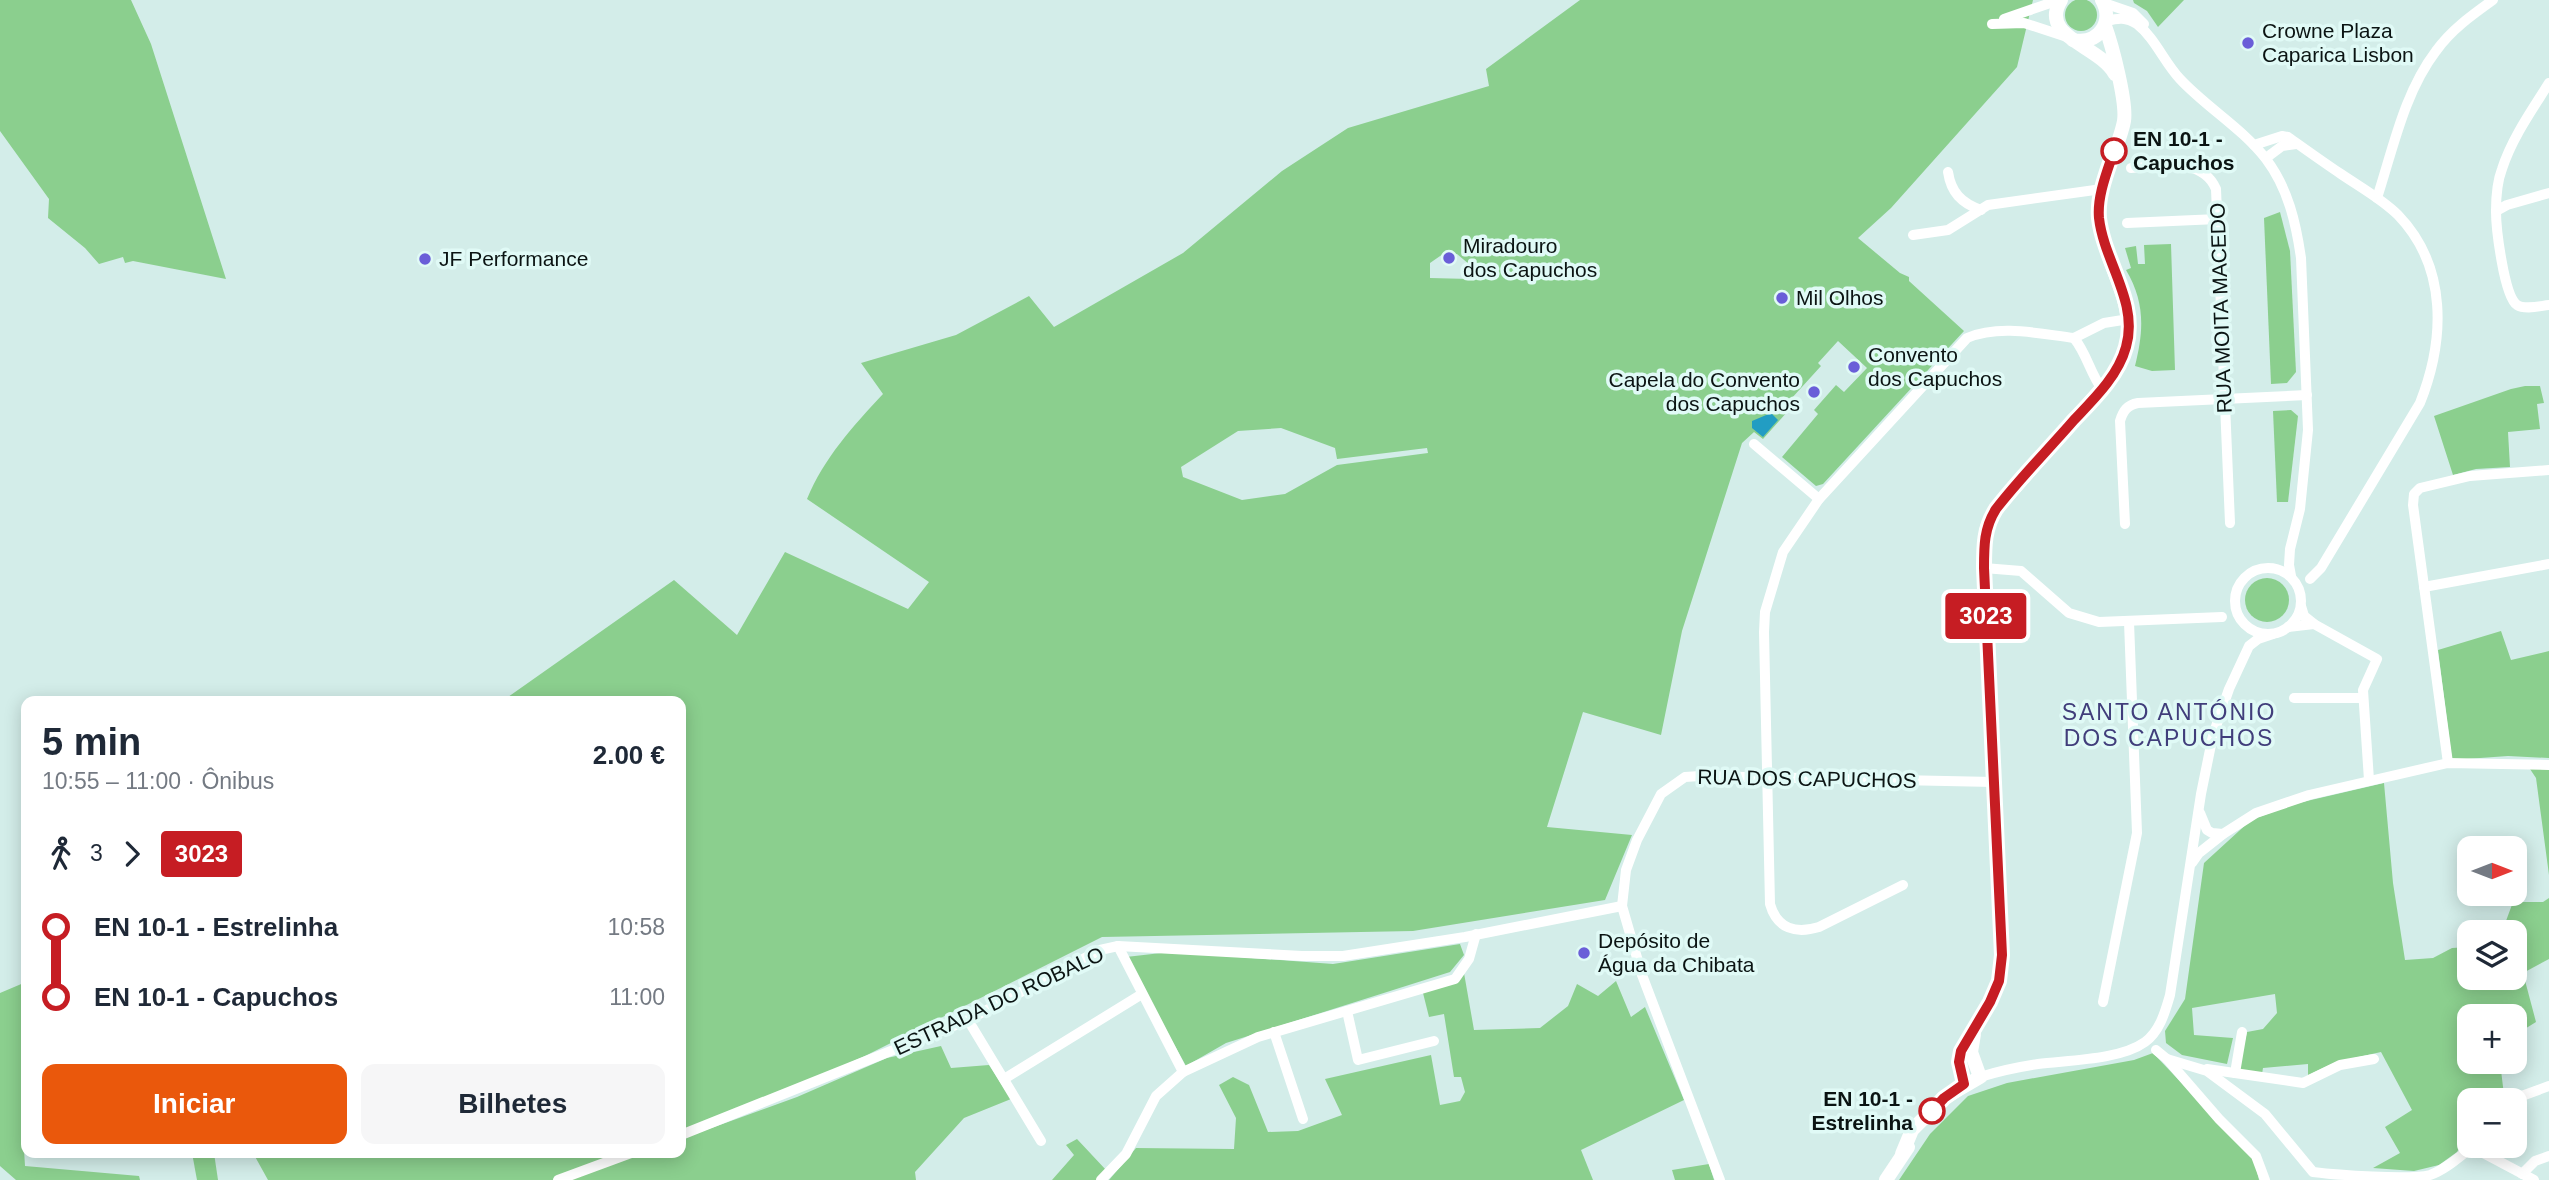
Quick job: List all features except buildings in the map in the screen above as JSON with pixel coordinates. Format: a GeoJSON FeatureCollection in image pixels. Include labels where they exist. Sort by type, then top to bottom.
{"type":"FeatureCollection","features":[{"type":"Feature","properties":{"kind":"main road"},"geometry":{"type":"LineString","coordinates":[[2060,0],[2056,9],[2060,30],[2101,57],[2117,76]]}},
{"type":"Feature","properties":{"kind":"main road"},"geometry":{"type":"LineString","coordinates":[[1964,1084],[1959,1062],[1961,1051],[1999,981],[2002,955],[1984,568],[1987,527],[1996,509],[2102,389],[2123,358],[2128,339],[2129,319],[2099,218],[2102,189],[2124,118],[2124,100],[2103,2]]}},
{"type":"Feature","properties":{"kind":"main road"},"geometry":{"type":"LineString","coordinates":[[2070,39],[2091,39],[2099,34],[2106,23]]}},
{"type":"Feature","properties":{"kind":"main road"},"geometry":{"type":"LineString","coordinates":[[1886,1180],[1902,1154],[1919,1134],[1927,1116],[1944,1098],[1980,1077],[1971,1052],[1975,1029]]}},
{"type":"Feature","properties":{"kind":"street"},"geometry":{"type":"LineString","coordinates":[[2060,0],[1992,24],[2024,23],[2070,39]]}},
{"type":"Feature","properties":{"kind":"street"},"geometry":{"type":"LineString","coordinates":[[2377,198],[2417,81],[2436,51],[2462,22],[2493,0]]}},
{"type":"Feature","properties":{"kind":"street"},"geometry":{"type":"LineString","coordinates":[[2103,2],[2137,16],[2144,24],[2148,37]]}},
{"type":"Feature","properties":{"kind":"street"},"geometry":{"type":"LineString","coordinates":[[2106,23],[2125,18],[2137,25],[2179,78],[2266,158],[2288,199],[2298,231],[2301,258],[2308,430],[2300,509],[2289,565],[2301,594],[2304,616],[2377,659],[2365,684],[2363,698],[2369,780]]}},
{"type":"Feature","properties":{"kind":"street"},"geometry":{"type":"LineString","coordinates":[[2549,83],[2521,129],[2503,166],[2498,184],[2496,211],[2502,257],[2515,303],[2520,307],[2549,305]]}},
{"type":"Feature","properties":{"kind":"street"},"geometry":{"type":"LineString","coordinates":[[2254,145],[2282,136],[2288,137],[2377,198],[2406,225],[2428,260],[2438,303],[2436,348],[2420,403],[2321,568],[2310,579],[2296,619],[2288,627]]}},
{"type":"Feature","properties":{"kind":"street"},"geometry":{"type":"LineString","coordinates":[[2266,158],[2283,146],[2296,144]]}},
{"type":"Feature","properties":{"kind":"street","name":"RUA MOITA MACEDO"},"geometry":{"type":"LineString","coordinates":[[2131,168],[2192,166],[2208,174],[2216,188],[2231,523]]}},
{"type":"Feature","properties":{"kind":"street"},"geometry":{"type":"LineString","coordinates":[[1948,172],[1949,181],[1960,199],[1981,210]]}},
{"type":"Feature","properties":{"kind":"street"},"geometry":{"type":"LineString","coordinates":[[1913,235],[1948,230],[1988,205],[2102,189]]}},
{"type":"Feature","properties":{"kind":"street"},"geometry":{"type":"LineString","coordinates":[[2496,211],[2507,205],[2549,193]]}},
{"type":"Feature","properties":{"kind":"street"},"geometry":{"type":"LineString","coordinates":[[2127,223],[2218,219]]}},
{"type":"Feature","properties":{"kind":"street"},"geometry":{"type":"LineString","coordinates":[[1903,885],[1819,927],[1797,931],[1778,922],[1770,904],[1765,612],[1783,552],[1819,499],[1967,338],[1986,332],[2006,331],[2074,338],[2104,323],[2129,319]]}},
{"type":"Feature","properties":{"kind":"street"},"geometry":{"type":"LineString","coordinates":[[2074,338],[2088,359],[2095,379],[2102,389]]}},
{"type":"Feature","properties":{"kind":"street"},"geometry":{"type":"LineString","coordinates":[[2124,524],[2120,421],[2123,412],[2133,404],[2307,395]]}},
{"type":"Feature","properties":{"kind":"street"},"geometry":{"type":"LineString","coordinates":[[1754,444],[1819,499]]}},
{"type":"Feature","properties":{"kind":"street"},"geometry":{"type":"LineString","coordinates":[[2448,763],[2414,500],[2420,488],[2470,476],[2549,470]]}},
{"type":"Feature","properties":{"kind":"street"},"geometry":{"type":"LineString","coordinates":[[2274,568],[2290,550]]}},
{"type":"Feature","properties":{"kind":"street"},"geometry":{"type":"LineString","coordinates":[[2424,587],[2549,564]]}},
{"type":"Feature","properties":{"kind":"street"},"geometry":{"type":"LineString","coordinates":[[1984,568],[2021,571],[2069,613],[2084,619],[2129,622],[2222,617],[2243,622],[2255,631],[2273,634]]}},
{"type":"Feature","properties":{"kind":"street"},"geometry":{"type":"LineString","coordinates":[[2222,617],[2235,601],[2238,586],[2253,571],[2274,568],[2292,577],[2310,579]]}},
{"type":"Feature","properties":{"kind":"street"},"geometry":{"type":"LineString","coordinates":[[1980,1077],[2016,1067],[2109,1055],[2142,1043],[2155,1031],[2170,995],[2206,764],[2219,715],[2249,646],[2249,635],[2235,601]]}},
{"type":"Feature","properties":{"kind":"street"},"geometry":{"type":"LineString","coordinates":[[2102,1002],[2137,833],[2129,622]]}},
{"type":"Feature","properties":{"kind":"street"},"geometry":{"type":"LineString","coordinates":[[2249,646],[2258,639],[2288,627],[2314,624]]}},
{"type":"Feature","properties":{"kind":"street"},"geometry":{"type":"LineString","coordinates":[[2294,698],[2363,698]]}},
{"type":"Feature","properties":{"kind":"street"},"geometry":{"type":"LineString","coordinates":[[2190,867],[2194,858],[2223,834],[2264,809],[2369,780],[2448,763],[2549,765]]}},
{"type":"Feature","properties":{"kind":"street","name":"RUA DOS CAPUCHOS"},"geometry":{"type":"LineString","coordinates":[[1622,906],[1626,870],[1637,840],[1661,794],[1685,777],[1994,782]]}},
{"type":"Feature","properties":{"kind":"street"},"geometry":{"type":"LineString","coordinates":[[2199,807],[2207,830]]}},
{"type":"Feature","properties":{"kind":"street"},"geometry":{"type":"LineString","coordinates":[[2194,836],[2207,830],[2223,834]]}},
{"type":"Feature","properties":{"kind":"street"},"geometry":{"type":"LineString","coordinates":[[2194,836],[2197,842],[2207,847]]}},
{"type":"Feature","properties":{"kind":"street"},"geometry":{"type":"LineString","coordinates":[[1622,906],[1642,975],[1720,1180]]}},
{"type":"Feature","properties":{"kind":"street","name":"ESTRADA DO ROBALO"},"geometry":{"type":"LineString","coordinates":[[686,1133],[968,1020],[1100,950],[1118,946],[1343,956],[1622,906]]}},
{"type":"Feature","properties":{"kind":"street"},"geometry":{"type":"LineString","coordinates":[[1101,1180],[1126,1154],[1156,1096],[1183,1072],[1258,1037],[1455,979],[1469,958],[1476,934]]}},
{"type":"Feature","properties":{"kind":"street"},"geometry":{"type":"LineString","coordinates":[[1118,946],[1183,1072]]}},
{"type":"Feature","properties":{"kind":"street"},"geometry":{"type":"LineString","coordinates":[[1004,1079],[1142,994]]}},
{"type":"Feature","properties":{"kind":"street"},"geometry":{"type":"LineString","coordinates":[[1347,1011],[1358,1060],[1434,1041]]}},
{"type":"Feature","properties":{"kind":"street"},"geometry":{"type":"LineString","coordinates":[[968,1020],[1041,1141]]}},
{"type":"Feature","properties":{"kind":"street"},"geometry":{"type":"LineString","coordinates":[[2155,1031],[2157,1049]]}},
{"type":"Feature","properties":{"kind":"street"},"geometry":{"type":"LineString","coordinates":[[1274,1032],[1303,1119]]}},
{"type":"Feature","properties":{"kind":"street"},"geometry":{"type":"LineString","coordinates":[[2235,1073],[2242,1032]]}},
{"type":"Feature","properties":{"kind":"street"},"geometry":{"type":"LineString","coordinates":[[2142,1043],[2157,1049],[2168,1059],[2219,1119],[2256,1156],[2265,1180]]}},
{"type":"Feature","properties":{"kind":"street"},"geometry":{"type":"LineString","coordinates":[[2168,1059],[2201,1068],[2303,1083],[2340,1065],[2374,1059]]}},
{"type":"Feature","properties":{"kind":"street"},"geometry":{"type":"LineString","coordinates":[[2201,1068],[2264,1114],[2313,1171],[2356,1177],[2418,1177],[2430,1175],[2457,1157]]}},
{"type":"Feature","properties":{"kind":"street"},"geometry":{"type":"LineString","coordinates":[[2527,1094],[2549,1086]]}},
{"type":"Feature","properties":{"kind":"street"},"geometry":{"type":"LineString","coordinates":[[2522,1174],[2535,1161],[2549,1156]]}},
{"type":"Feature","properties":{"kind":"street"},"geometry":{"type":"LineString","coordinates":[[558,1180],[617,1158]]}},
{"type":"Feature","properties":{"kind":"street"},"geometry":{"type":"LineString","coordinates":[[2492,1158],[2535,1180]]}},
{"type":"Feature","properties":{"kind":"green space"},"geometry":{"type":"Polygon","coordinates":[[[2081,-1],[2092,4],[2097,15],[2092,26],[2081,31],[2070,26],[2065,15],[2070,4],[2081,-1]]]}},
{"type":"Feature","properties":{"kind":"green space"},"geometry":{"type":"Polygon","coordinates":[[[0,0],[131,0],[151,44],[226,279],[133,261],[125,263],[123,257],[99,264],[85,248],[48,218],[49,199],[0,131],[0,0]]]}},
{"type":"Feature","properties":{"kind":"green space"},"geometry":{"type":"Polygon","coordinates":[[[1580,0],[2033,0],[2017,67],[1891,208],[1858,238],[1900,273],[1909,277],[1909,281],[1964,331],[1823,484],[1816,486],[1782,457],[1818,414],[1814,410],[1836,385],[1844,392],[1867,368],[1838,341],[1818,363],[1821,366],[1791,399],[1795,403],[1763,439],[1754,432],[1742,443],[1682,631],[1661,735],[1583,712],[1547,827],[1632,835],[1605,900],[1413,931],[1102,937],[865,1056],[686,1135],[686,696],[510,696],[674,580],[737,635],[785,552],[908,609],[929,582],[807,499],[831,456],[850,430],[883,394],[861,363],[956,335],[1029,296],[1054,327],[1183,253],[1282,171],[1348,128],[1489,86],[1486,69],[1580,0]],[[1443,254],[1430,263],[1430,278],[1470,279],[1470,265],[1457,254],[1443,254]],[[1281,428],[1238,431],[1181,467],[1183,477],[1242,500],[1285,494],[1337,465],[1428,453],[1427,448],[1337,459],[1335,448],[1281,428]]]}},
{"type":"Feature","properties":{"kind":"green space"},"geometry":{"type":"Polygon","coordinates":[[[2133,0],[2184,0],[2158,27],[2147,11],[2133,0]]]}},
{"type":"Feature","properties":{"kind":"green space"},"geometry":{"type":"Polygon","coordinates":[[[2280,212],[2290,251],[2296,372],[2287,383],[2271,384],[2264,218],[2280,212]]]}},
{"type":"Feature","properties":{"kind":"green space"},"geometry":{"type":"Polygon","coordinates":[[[2171,244],[2175,370],[2152,371],[2135,366],[2141,316],[2137,293],[2126,270],[2131,268],[2125,248],[2136,246],[2138,264],[2145,264],[2144,245],[2171,244]]]}},
{"type":"Feature","properties":{"kind":"green space"},"geometry":{"type":"Polygon","coordinates":[[[2525,386],[2540,386],[2544,403],[2537,404],[2540,429],[2508,432],[2510,467],[2476,469],[2453,475],[2434,416],[2525,386]]]}},
{"type":"Feature","properties":{"kind":"green space"},"geometry":{"type":"Polygon","coordinates":[[[2291,410],[2298,416],[2288,502],[2277,502],[2273,411],[2291,410]]]}},
{"type":"Feature","properties":{"kind":"green space"},"geometry":{"type":"Polygon","coordinates":[[[2267,578],[2282,585],[2289,600],[2282,615],[2267,622],[2252,615],[2245,600],[2252,585],[2267,578]]]}},
{"type":"Feature","properties":{"kind":"green space"},"geometry":{"type":"Polygon","coordinates":[[[2501,631],[2511,660],[2549,651],[2549,758],[2508,756],[2452,760],[2438,650],[2501,631]]]}},
{"type":"Feature","properties":{"kind":"green space"},"geometry":{"type":"Polygon","coordinates":[[[2530,769],[2549,769],[2549,875],[2536,778],[2530,769]]]}},
{"type":"Feature","properties":{"kind":"green space"},"geometry":{"type":"Polygon","coordinates":[[[2384,783],[2393,883],[2405,960],[2433,958],[2457,948],[2457,990],[2527,988],[2536,1022],[2527,1028],[2527,1004],[2457,1004],[2457,1074],[2501,1074],[2503,1088],[2457,1088],[2457,1152],[2439,1165],[2414,1171],[2373,1168],[2400,1153],[2385,1127],[2412,1110],[2381,1052],[2336,1062],[2308,1075],[2308,1064],[2263,1068],[2262,1074],[2238,1071],[2247,1032],[2263,1029],[2277,1013],[2275,994],[2192,1008],[2194,1035],[2233,1038],[2227,1064],[2182,1055],[2166,1043],[2165,1031],[2185,999],[2204,863],[2251,820],[2294,804],[2384,783]]]}},
{"type":"Feature","properties":{"kind":"green space"},"geometry":{"type":"Polygon","coordinates":[[[2549,898],[2549,959],[2527,971],[2527,920],[2506,920],[2512,906],[2527,906],[2527,902],[2543,902],[2549,898]]]}},
{"type":"Feature","properties":{"kind":"green space"},"geometry":{"type":"Polygon","coordinates":[[[1460,944],[1464,955],[1450,972],[1226,1043],[1186,1066],[1126,957],[1170,952],[1333,964],[1460,944]]]}},
{"type":"Feature","properties":{"kind":"green space"},"geometry":{"type":"Polygon","coordinates":[[[1464,973],[1474,1030],[1540,1028],[1568,1006],[1577,984],[1598,996],[1616,981],[1631,1017],[1645,1007],[1684,1100],[1581,1150],[1593,1180],[1109,1180],[1136,1148],[1234,1149],[1236,1118],[1219,1085],[1233,1077],[1249,1085],[1268,1132],[1298,1131],[1342,1115],[1325,1079],[1431,1055],[1440,1105],[1460,1101],[1465,1092],[1461,1077],[1454,1077],[1444,1014],[1429,1017],[1423,993],[1464,973]]]}},
{"type":"Feature","properties":{"kind":"green space"},"geometry":{"type":"Polygon","coordinates":[[[21,984],[21,1158],[24,1158],[25,1166],[139,1176],[140,1180],[16,1180],[0,1166],[0,993],[21,984]]]}},
{"type":"Feature","properties":{"kind":"green space"},"geometry":{"type":"Polygon","coordinates":[[[941,1046],[951,1068],[989,1065],[1011,1099],[964,1118],[915,1172],[916,1180],[268,1180],[256,1158],[686,1158],[686,1137],[797,1097],[887,1058],[941,1046]]]}},
{"type":"Feature","properties":{"kind":"green space"},"geometry":{"type":"Polygon","coordinates":[[[2153,1053],[2254,1159],[2259,1180],[1899,1180],[1930,1134],[1968,1096],[2007,1083],[2134,1060],[2153,1053]]]}},
{"type":"Feature","properties":{"kind":"green space"},"geometry":{"type":"Polygon","coordinates":[[[1077,1139],[1106,1170],[1096,1180],[1052,1180],[1074,1155],[1066,1145],[1077,1139]]]}},
{"type":"Feature","properties":{"kind":"green space"},"geometry":{"type":"Polygon","coordinates":[[[193,1158],[215,1158],[218,1180],[197,1180],[193,1158]]]}},
{"type":"Feature","properties":{"kind":"green space"},"geometry":{"type":"Polygon","coordinates":[[[1709,1164],[1714,1180],[1675,1180],[1672,1170],[1709,1164]]]}},
{"type":"Feature","properties":{"kind":"water"},"geometry":{"type":"Polygon","coordinates":[[[1771,413],[1778,420],[1763,437],[1752,428],[1752,421],[1771,413]]]}},
{"type":"Feature","properties":{"kind":"bus line","name":"3023"},"geometry":{"type":"LineString","coordinates":[[1932,1111],[1944,1098],[1964,1084],[1960,1073],[1961,1051],[1990,1002],[1999,981],[2002,955],[1984,568],[1987,527],[2004,498],[2102,389],[2119,366],[2126,348],[2129,330],[2127,307],[2099,218],[2102,189],[2114,151]]}},
{"type":"Feature","properties":{"kind":"place","name":"Crowne Plaza Caparica Lisbon"},"geometry":{"type":"Point","coordinates":[2248,43]}},
{"type":"Feature","properties":{"kind":"place","name":"EN 10-1 - Capuchos"},"geometry":{"type":"Point","coordinates":[2114,151]}},
{"type":"Feature","properties":{"kind":"place","name":"Miradouro dos Capuchos"},"geometry":{"type":"Point","coordinates":[1449,258]}},
{"type":"Feature","properties":{"kind":"place","name":"JF Performance"},"geometry":{"type":"Point","coordinates":[425,259]}},
{"type":"Feature","properties":{"kind":"place","name":"Mil Olhos"},"geometry":{"type":"Point","coordinates":[1782,298]}},
{"type":"Feature","properties":{"kind":"place","name":"Convento dos Capuchos"},"geometry":{"type":"Point","coordinates":[1854,367]}},
{"type":"Feature","properties":{"kind":"place","name":"Capela do Convento dos Capuchos"},"geometry":{"type":"Point","coordinates":[1814,392]}},
{"type":"Feature","properties":{"kind":"place","name":"Depósito de Água da Chibata"},"geometry":{"type":"Point","coordinates":[1584,953]}},
{"type":"Feature","properties":{"kind":"place","name":"EN 10-1 - Estrelinha"},"geometry":{"type":"Point","coordinates":[1932,1111]}},
{"type":"Feature","properties":{"kind":"district","name":"SANTO ANTÓNIO DOS CAPUCHOS"},"geometry":{"type":"Point","coordinates":[2169,725]}}]}
